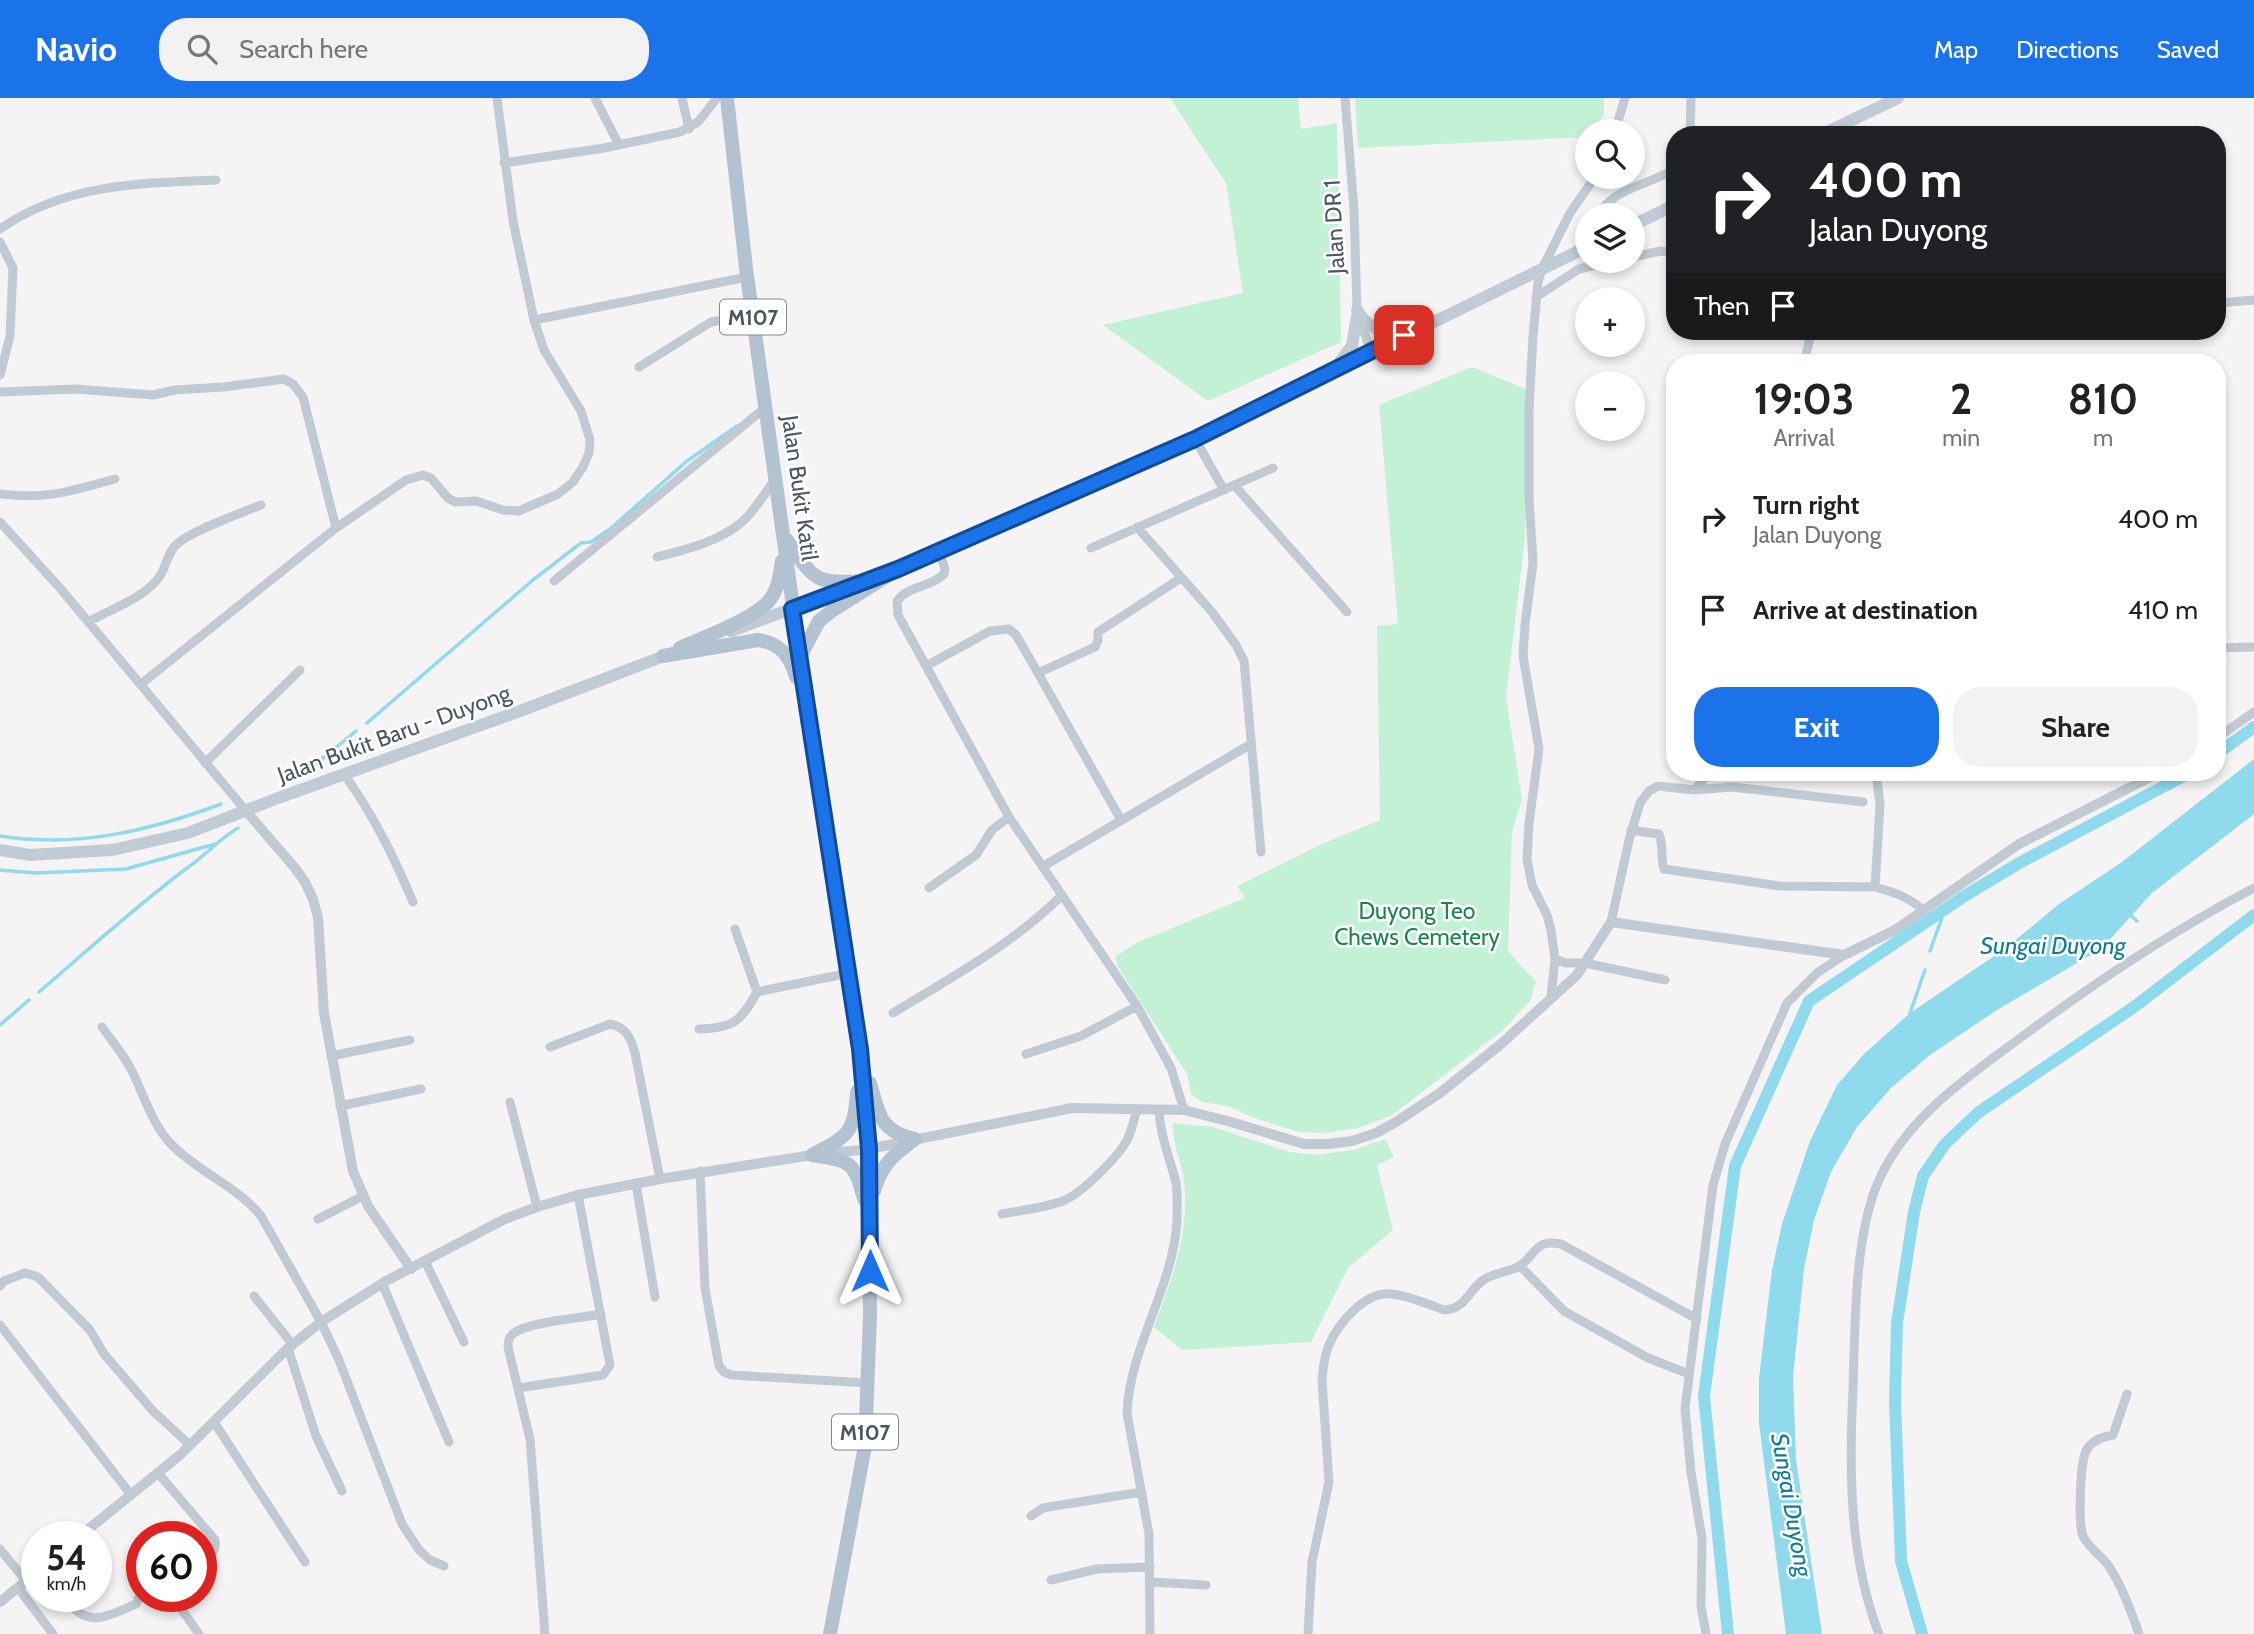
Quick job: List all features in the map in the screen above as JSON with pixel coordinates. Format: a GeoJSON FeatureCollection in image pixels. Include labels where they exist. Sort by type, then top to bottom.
{"type":"FeatureCollection","features":[{"type":"Feature","properties":{"kind":"main road","name":"Jalan Bukit Katil"},"geometry":{"type":"LineString","coordinates":[[727,98],[747,276],[785,536],[792,609],[860,1049],[869,1149],[871,1228],[864,1446],[830,1634]]}},
{"type":"Feature","properties":{"kind":"main road"},"geometry":{"type":"LineString","coordinates":[[1840,126],[1898,98]]}},
{"type":"Feature","properties":{"kind":"main road"},"geometry":{"type":"LineString","coordinates":[[1645,219],[1666,209]]}},
{"type":"Feature","properties":{"kind":"main road","name":"Jalan Bukit Baru - Duyong"},"geometry":{"type":"LineString","coordinates":[[0,850],[30,855],[112,850],[188,833],[869,581],[1195,439],[1575,253]]}},
{"type":"Feature","properties":{"kind":"main road"},"geometry":{"type":"LineString","coordinates":[[1357,313],[1380,332],[1405,332],[1421,327]]}},
{"type":"Feature","properties":{"kind":"main road"},"geometry":{"type":"LineString","coordinates":[[1331,372],[1352,346],[1357,313]]}},
{"type":"Feature","properties":{"kind":"main road"},"geometry":{"type":"LineString","coordinates":[[785,536],[804,566],[815,576],[830,582],[869,581]]}},
{"type":"Feature","properties":{"kind":"main road"},"geometry":{"type":"LineString","coordinates":[[663,656],[745,617],[766,604],[780,578],[785,536]]}},
{"type":"Feature","properties":{"kind":"main road"},"geometry":{"type":"LineString","coordinates":[[800,657],[818,621],[898,569]]}},
{"type":"Feature","properties":{"kind":"main road"},"geometry":{"type":"LineString","coordinates":[[663,656],[758,640],[770,641],[780,647],[792,662],[808,715]]}},
{"type":"Feature","properties":{"kind":"main road"},"geometry":{"type":"LineString","coordinates":[[860,1049],[879,1116],[887,1127],[899,1135],[915,1139]]}},
{"type":"Feature","properties":{"kind":"main road"},"geometry":{"type":"LineString","coordinates":[[812,1155],[840,1140],[848,1133],[855,1119],[860,1049]]}},
{"type":"Feature","properties":{"kind":"main road"},"geometry":{"type":"LineString","coordinates":[[870,1202],[879,1173],[893,1156],[915,1139]]}},
{"type":"Feature","properties":{"kind":"main road"},"geometry":{"type":"LineString","coordinates":[[812,1155],[839,1159],[849,1164],[858,1174],[871,1228]]}},
{"type":"Feature","properties":{"kind":"street"},"geometry":{"type":"LineString","coordinates":[[141,684],[336,528],[414,477],[431,478],[448,498],[455,502],[476,501],[503,510],[519,511],[558,494],[573,481],[589,453],[590,440],[581,411],[544,350],[534,320],[513,221],[497,98]]}},
{"type":"Feature","properties":{"kind":"street"},"geometry":{"type":"LineString","coordinates":[[595,98],[619,145]]}},
{"type":"Feature","properties":{"kind":"street"},"geometry":{"type":"LineString","coordinates":[[682,98],[689,129]]}},
{"type":"Feature","properties":{"kind":"street"},"geometry":{"type":"LineString","coordinates":[[504,163],[619,145],[689,129],[698,122],[716,98]]}},
{"type":"Feature","properties":{"kind":"street","name":"Jalan DR 1"},"geometry":{"type":"LineString","coordinates":[[1345,98],[1354,209],[1357,313],[1371,353]]}},
{"type":"Feature","properties":{"kind":"street"},"geometry":{"type":"LineString","coordinates":[[1619,119],[1625,98]]}},
{"type":"Feature","properties":{"kind":"street"},"geometry":{"type":"LineString","coordinates":[[1690,126],[1691,98]]}},
{"type":"Feature","properties":{"kind":"street"},"geometry":{"type":"LineString","coordinates":[[1607,203],[1666,173]]}},
{"type":"Feature","properties":{"kind":"street"},"geometry":{"type":"LineString","coordinates":[[0,229],[21,214],[66,195],[130,186],[216,180]]}},
{"type":"Feature","properties":{"kind":"street"},"geometry":{"type":"LineString","coordinates":[[1551,998],[1555,959],[1552,930],[1532,885],[1527,859],[1528,823],[1539,748],[1523,656],[1533,563],[1529,496],[1529,410],[1536,297],[1542,269],[1570,213],[1587,189]]}},
{"type":"Feature","properties":{"kind":"street"},"geometry":{"type":"LineString","coordinates":[[0,242],[13,268],[10,336],[0,375]]}},
{"type":"Feature","properties":{"kind":"street"},"geometry":{"type":"LineString","coordinates":[[1645,254],[1666,252]]}},
{"type":"Feature","properties":{"kind":"street"},"geometry":{"type":"LineString","coordinates":[[1536,297],[1575,272]]}},
{"type":"Feature","properties":{"kind":"street"},"geometry":{"type":"LineString","coordinates":[[534,320],[747,276]]}},
{"type":"Feature","properties":{"kind":"street"},"geometry":{"type":"LineString","coordinates":[[2226,302],[2254,300]]}},
{"type":"Feature","properties":{"kind":"street"},"geometry":{"type":"LineString","coordinates":[[639,367],[711,322],[727,318],[753,319]]}},
{"type":"Feature","properties":{"kind":"street"},"geometry":{"type":"LineString","coordinates":[[0,392],[75,389],[153,395],[175,390],[284,379],[293,384],[303,397],[336,528]]}},
{"type":"Feature","properties":{"kind":"street"},"geometry":{"type":"LineString","coordinates":[[554,581],[766,407]]}},
{"type":"Feature","properties":{"kind":"street"},"geometry":{"type":"LineString","coordinates":[[1195,439],[1224,490]]}},
{"type":"Feature","properties":{"kind":"street"},"geometry":{"type":"LineString","coordinates":[[1091,548],[1273,468]]}},
{"type":"Feature","properties":{"kind":"street"},"geometry":{"type":"LineString","coordinates":[[657,557],[687,549],[732,530],[755,508],[776,478]]}},
{"type":"Feature","properties":{"kind":"street"},"geometry":{"type":"LineString","coordinates":[[0,494],[30,498],[60,494],[115,479]]}},
{"type":"Feature","properties":{"kind":"street"},"geometry":{"type":"LineString","coordinates":[[1234,485],[1347,611]]}},
{"type":"Feature","properties":{"kind":"street"},"geometry":{"type":"LineString","coordinates":[[88,622],[142,592],[160,575],[168,555],[178,543],[261,505]]}},
{"type":"Feature","properties":{"kind":"street"},"geometry":{"type":"LineString","coordinates":[[0,522],[141,684],[305,882],[318,918],[324,1013],[353,1171],[378,1223],[411,1269]]}},
{"type":"Feature","properties":{"kind":"street"},"geometry":{"type":"LineString","coordinates":[[1138,527],[1212,612],[1244,661],[1261,852]]}},
{"type":"Feature","properties":{"kind":"street"},"geometry":{"type":"LineString","coordinates":[[939,551],[945,569],[944,575],[902,594],[897,601],[898,615],[1009,817],[1137,1006],[1171,1068],[1184,1110]]}},
{"type":"Feature","properties":{"kind":"street"},"geometry":{"type":"LineString","coordinates":[[1038,673],[1095,647],[1098,632],[1181,578]]}},
{"type":"Feature","properties":{"kind":"street"},"geometry":{"type":"LineString","coordinates":[[926,666],[990,631],[1009,629],[1016,635],[1122,820]]}},
{"type":"Feature","properties":{"kind":"street"},"geometry":{"type":"LineString","coordinates":[[2226,648],[2254,647]]}},
{"type":"Feature","properties":{"kind":"street"},"geometry":{"type":"LineString","coordinates":[[205,763],[300,670]]}},
{"type":"Feature","properties":{"kind":"street"},"geometry":{"type":"LineString","coordinates":[[2226,732],[2254,712]]}},
{"type":"Feature","properties":{"kind":"street"},"geometry":{"type":"LineString","coordinates":[[1042,867],[1251,744]]}},
{"type":"Feature","properties":{"kind":"street"},"geometry":{"type":"LineString","coordinates":[[344,774],[367,806],[391,849],[413,902]]}},
{"type":"Feature","properties":{"kind":"street"},"geometry":{"type":"LineString","coordinates":[[1694,790],[1702,781]]}},
{"type":"Feature","properties":{"kind":"street"},"geometry":{"type":"LineString","coordinates":[[1875,887],[1880,806],[1877,781]]}},
{"type":"Feature","properties":{"kind":"street"},"geometry":{"type":"LineString","coordinates":[[1706,1634],[1701,1606],[1703,1539],[1686,1430],[1686,1392],[1713,1185],[1725,1144],[1787,1003],[1816,973],[1844,955],[1895,930],[2019,844],[2142,781]]}},
{"type":"Feature","properties":{"kind":"street"},"geometry":{"type":"LineString","coordinates":[[99,1521],[158,1474],[291,1346],[321,1322],[382,1283],[467,1237],[537,1207],[578,1195],[700,1171],[869,1149],[1072,1108],[1184,1110],[1304,1144],[1352,1141],[1376,1133],[1440,1093],[1517,1030],[1577,975],[1611,922],[1631,830],[1640,803],[1649,791],[1658,786],[1694,790],[1732,787],[1863,802]]}},
{"type":"Feature","properties":{"kind":"street"},"geometry":{"type":"LineString","coordinates":[[929,888],[976,855],[992,830],[1009,817]]}},
{"type":"Feature","properties":{"kind":"street"},"geometry":{"type":"LineString","coordinates":[[1631,830],[1659,834],[1664,869],[1780,886],[1875,887],[1915,902],[1923,910]]}},
{"type":"Feature","properties":{"kind":"street"},"geometry":{"type":"LineString","coordinates":[[1879,1634],[1860,1563],[1854,1528],[1852,1412],[1856,1299],[1865,1226],[1877,1182],[1911,1128],[1978,1070],[2099,980],[2216,908],[2254,888]]}},
{"type":"Feature","properties":{"kind":"street"},"geometry":{"type":"LineString","coordinates":[[892,1013],[986,956],[1045,912],[1061,896]]}},
{"type":"Feature","properties":{"kind":"street"},"geometry":{"type":"LineString","coordinates":[[1611,922],[1844,955]]}},
{"type":"Feature","properties":{"kind":"street"},"geometry":{"type":"LineString","coordinates":[[699,1029],[735,1023],[746,1013],[757,992],[735,929]]}},
{"type":"Feature","properties":{"kind":"street"},"geometry":{"type":"LineString","coordinates":[[1555,959],[1665,980]]}},
{"type":"Feature","properties":{"kind":"street"},"geometry":{"type":"LineString","coordinates":[[757,992],[849,973]]}},
{"type":"Feature","properties":{"kind":"street"},"geometry":{"type":"LineString","coordinates":[[1026,1054],[1081,1036],[1137,1006]]}},
{"type":"Feature","properties":{"kind":"street"},"geometry":{"type":"LineString","coordinates":[[550,1047],[610,1024],[618,1025],[630,1037],[660,1179]]}},
{"type":"Feature","properties":{"kind":"street"},"geometry":{"type":"LineString","coordinates":[[102,1027],[123,1054],[152,1115],[173,1145],[203,1171],[251,1204],[261,1216],[321,1322],[339,1360],[402,1524],[419,1550],[430,1560],[444,1566]]}},
{"type":"Feature","properties":{"kind":"street"},"geometry":{"type":"LineString","coordinates":[[331,1056],[410,1040]]}},
{"type":"Feature","properties":{"kind":"street"},"geometry":{"type":"LineString","coordinates":[[340,1106],[421,1088]]}},
{"type":"Feature","properties":{"kind":"street"},"geometry":{"type":"LineString","coordinates":[[510,1102],[537,1207]]}},
{"type":"Feature","properties":{"kind":"street"},"geometry":{"type":"LineString","coordinates":[[1002,1214],[1054,1204],[1077,1193],[1126,1142],[1137,1109]]}},
{"type":"Feature","properties":{"kind":"street"},"geometry":{"type":"LineString","coordinates":[[1150,1634],[1149,1534],[1130,1431],[1128,1393],[1169,1264],[1177,1222],[1176,1185],[1163,1139],[1159,1110]]}},
{"type":"Feature","properties":{"kind":"street"},"geometry":{"type":"LineString","coordinates":[[700,1171],[705,1289],[719,1366],[731,1375],[867,1383]]}},
{"type":"Feature","properties":{"kind":"street"},"geometry":{"type":"LineString","coordinates":[[636,1184],[655,1297]]}},
{"type":"Feature","properties":{"kind":"street"},"geometry":{"type":"LineString","coordinates":[[518,1388],[603,1375],[610,1365],[578,1195]]}},
{"type":"Feature","properties":{"kind":"street"},"geometry":{"type":"LineString","coordinates":[[318,1219],[363,1196]]}},
{"type":"Feature","properties":{"kind":"street"},"geometry":{"type":"LineString","coordinates":[[1308,1634],[1312,1562],[1329,1482],[1322,1380],[1329,1346],[1352,1312],[1364,1301],[1390,1293],[1444,1310],[1453,1310],[1462,1305],[1485,1279],[1520,1266],[1537,1247],[1545,1243],[1561,1244],[1697,1319]]}},
{"type":"Feature","properties":{"kind":"street"},"geometry":{"type":"LineString","coordinates":[[425,1261],[464,1342]]}},
{"type":"Feature","properties":{"kind":"street"},"geometry":{"type":"LineString","coordinates":[[1520,1266],[1564,1311],[1648,1358],[1689,1374]]}},
{"type":"Feature","properties":{"kind":"street"},"geometry":{"type":"LineString","coordinates":[[0,1286],[5,1281],[25,1273],[38,1277],[90,1329],[104,1354],[153,1411],[190,1445]]}},
{"type":"Feature","properties":{"kind":"street"},"geometry":{"type":"LineString","coordinates":[[382,1283],[449,1442]]}},
{"type":"Feature","properties":{"kind":"street"},"geometry":{"type":"LineString","coordinates":[[254,1296],[291,1346],[316,1436],[342,1491]]}},
{"type":"Feature","properties":{"kind":"street"},"geometry":{"type":"LineString","coordinates":[[545,1634],[530,1439],[508,1347],[512,1335],[530,1327],[601,1314]]}},
{"type":"Feature","properties":{"kind":"street"},"geometry":{"type":"LineString","coordinates":[[0,1325],[131,1495]]}},
{"type":"Feature","properties":{"kind":"street"},"geometry":{"type":"LineString","coordinates":[[2127,1394],[2113,1435],[2100,1437],[2087,1450],[2083,1464],[2079,1517],[2088,1545],[2107,1565],[2129,1606],[2139,1634]]}},
{"type":"Feature","properties":{"kind":"street"},"geometry":{"type":"LineString","coordinates":[[214,1422],[305,1562]]}},
{"type":"Feature","properties":{"kind":"street"},"geometry":{"type":"LineString","coordinates":[[158,1474],[199,1521]]}},
{"type":"Feature","properties":{"kind":"street"},"geometry":{"type":"LineString","coordinates":[[1031,1516],[1043,1508],[1142,1492]]}},
{"type":"Feature","properties":{"kind":"street"},"geometry":{"type":"LineString","coordinates":[[0,1549],[21,1582]]}},
{"type":"Feature","properties":{"kind":"street"},"geometry":{"type":"LineString","coordinates":[[1051,1580],[1097,1569],[1150,1567]]}},
{"type":"Feature","properties":{"kind":"street"},"geometry":{"type":"LineString","coordinates":[[1150,1582],[1206,1585]]}},
{"type":"Feature","properties":{"kind":"street"},"geometry":{"type":"LineString","coordinates":[[0,1602],[21,1585]]}},
{"type":"Feature","properties":{"kind":"street"},"geometry":{"type":"LineString","coordinates":[[78,1612],[82,1616],[96,1618],[126,1608]]}},
{"type":"Feature","properties":{"kind":"street"},"geometry":{"type":"LineString","coordinates":[[39,1612],[53,1634]]}},
{"type":"Feature","properties":{"kind":"street"},"geometry":{"type":"LineString","coordinates":[[183,1612],[198,1634]]}},
{"type":"Feature","properties":{"kind":"green space"},"geometry":{"type":"Polygon","coordinates":[[[1170,98],[1298,98],[1301,129],[1337,123],[1341,342],[1208,401],[1103,325],[1243,293],[1226,183],[1170,98]]]}},
{"type":"Feature","properties":{"kind":"green space"},"geometry":{"type":"Polygon","coordinates":[[[1355,98],[1604,98],[1604,115],[1601,119],[1575,119],[1575,138],[1358,148],[1355,98]]]}},
{"type":"Feature","properties":{"kind":"green space","name":"Duyong Teo Chews Cemetery"},"geometry":{"type":"Polygon","coordinates":[[[1472,367],[1528,390],[1525,538],[1506,697],[1522,799],[1512,832],[1508,951],[1536,982],[1530,1001],[1503,1030],[1391,1116],[1358,1128],[1324,1133],[1299,1132],[1254,1118],[1228,1106],[1202,1102],[1191,1094],[1187,1074],[1118,967],[1115,957],[1136,943],[1245,898],[1237,886],[1322,844],[1380,820],[1377,626],[1398,624],[1379,405],[1472,367]]]}},
{"type":"Feature","properties":{"kind":"green space"},"geometry":{"type":"Polygon","coordinates":[[[1173,1123],[1213,1127],[1290,1152],[1315,1155],[1353,1150],[1385,1139],[1394,1157],[1377,1165],[1393,1230],[1348,1268],[1311,1342],[1182,1350],[1154,1327],[1178,1255],[1184,1218],[1184,1180],[1173,1123]]]}},
{"type":"Feature","properties":{"kind":"water","name":"Sungai Duyong"},"geometry":{"type":"Polygon","coordinates":[[[2254,759],[2254,814],[2152,893],[2094,953],[1997,1010],[1930,1055],[1891,1088],[1857,1127],[1831,1172],[1814,1220],[1804,1269],[1793,1377],[1796,1459],[1822,1634],[1786,1634],[1759,1423],[1759,1378],[1772,1270],[1782,1224],[1810,1141],[1837,1085],[1864,1054],[1910,1013],[2006,948],[2059,904],[2122,862],[2254,759]]]}},
{"type":"Feature","properties":{"kind":"waterway"},"geometry":{"type":"LineString","coordinates":[[367,723],[533,580],[581,543],[591,542],[610,529],[687,461],[737,426]]}},
{"type":"Feature","properties":{"kind":"waterway"},"geometry":{"type":"LineString","coordinates":[[2226,747],[2254,727]]}},
{"type":"Feature","properties":{"kind":"waterway"},"geometry":{"type":"LineString","coordinates":[[311,768],[356,731]]}},
{"type":"Feature","properties":{"kind":"waterway"},"geometry":{"type":"LineString","coordinates":[[1728,1634],[1704,1396],[1735,1166],[1809,1001],[1966,895],[2021,862],[2174,781]]}},
{"type":"Feature","properties":{"kind":"waterway"},"geometry":{"type":"LineString","coordinates":[[0,836],[57,840],[113,835],[167,822],[221,804]]}},
{"type":"Feature","properties":{"kind":"waterway"},"geometry":{"type":"LineString","coordinates":[[39,992],[149,898],[238,828]]}},
{"type":"Feature","properties":{"kind":"waterway"},"geometry":{"type":"LineString","coordinates":[[0,870],[35,873],[126,869],[215,844]]}},
{"type":"Feature","properties":{"kind":"waterway"},"geometry":{"type":"LineString","coordinates":[[1930,951],[1945,909]]}},
{"type":"Feature","properties":{"kind":"waterway"},"geometry":{"type":"LineString","coordinates":[[2128,913],[2137,921]]}},
{"type":"Feature","properties":{"kind":"waterway"},"geometry":{"type":"LineString","coordinates":[[1922,1634],[1901,1561],[1895,1401],[1897,1323],[1914,1212],[1923,1176],[1945,1144],[1979,1112],[2134,1007],[2254,915]]}},
{"type":"Feature","properties":{"kind":"waterway"},"geometry":{"type":"LineString","coordinates":[[1911,1018],[1910,1013],[1925,970]]}},
{"type":"Feature","properties":{"kind":"waterway"},"geometry":{"type":"LineString","coordinates":[[0,1025],[29,1000]]}},
{"type":"Feature","properties":{"kind":"route"},"geometry":{"type":"LineString","coordinates":[[870,1271],[869,1149],[860,1049],[792,609],[898,569],[1195,439],[1404,335]]}}]}
